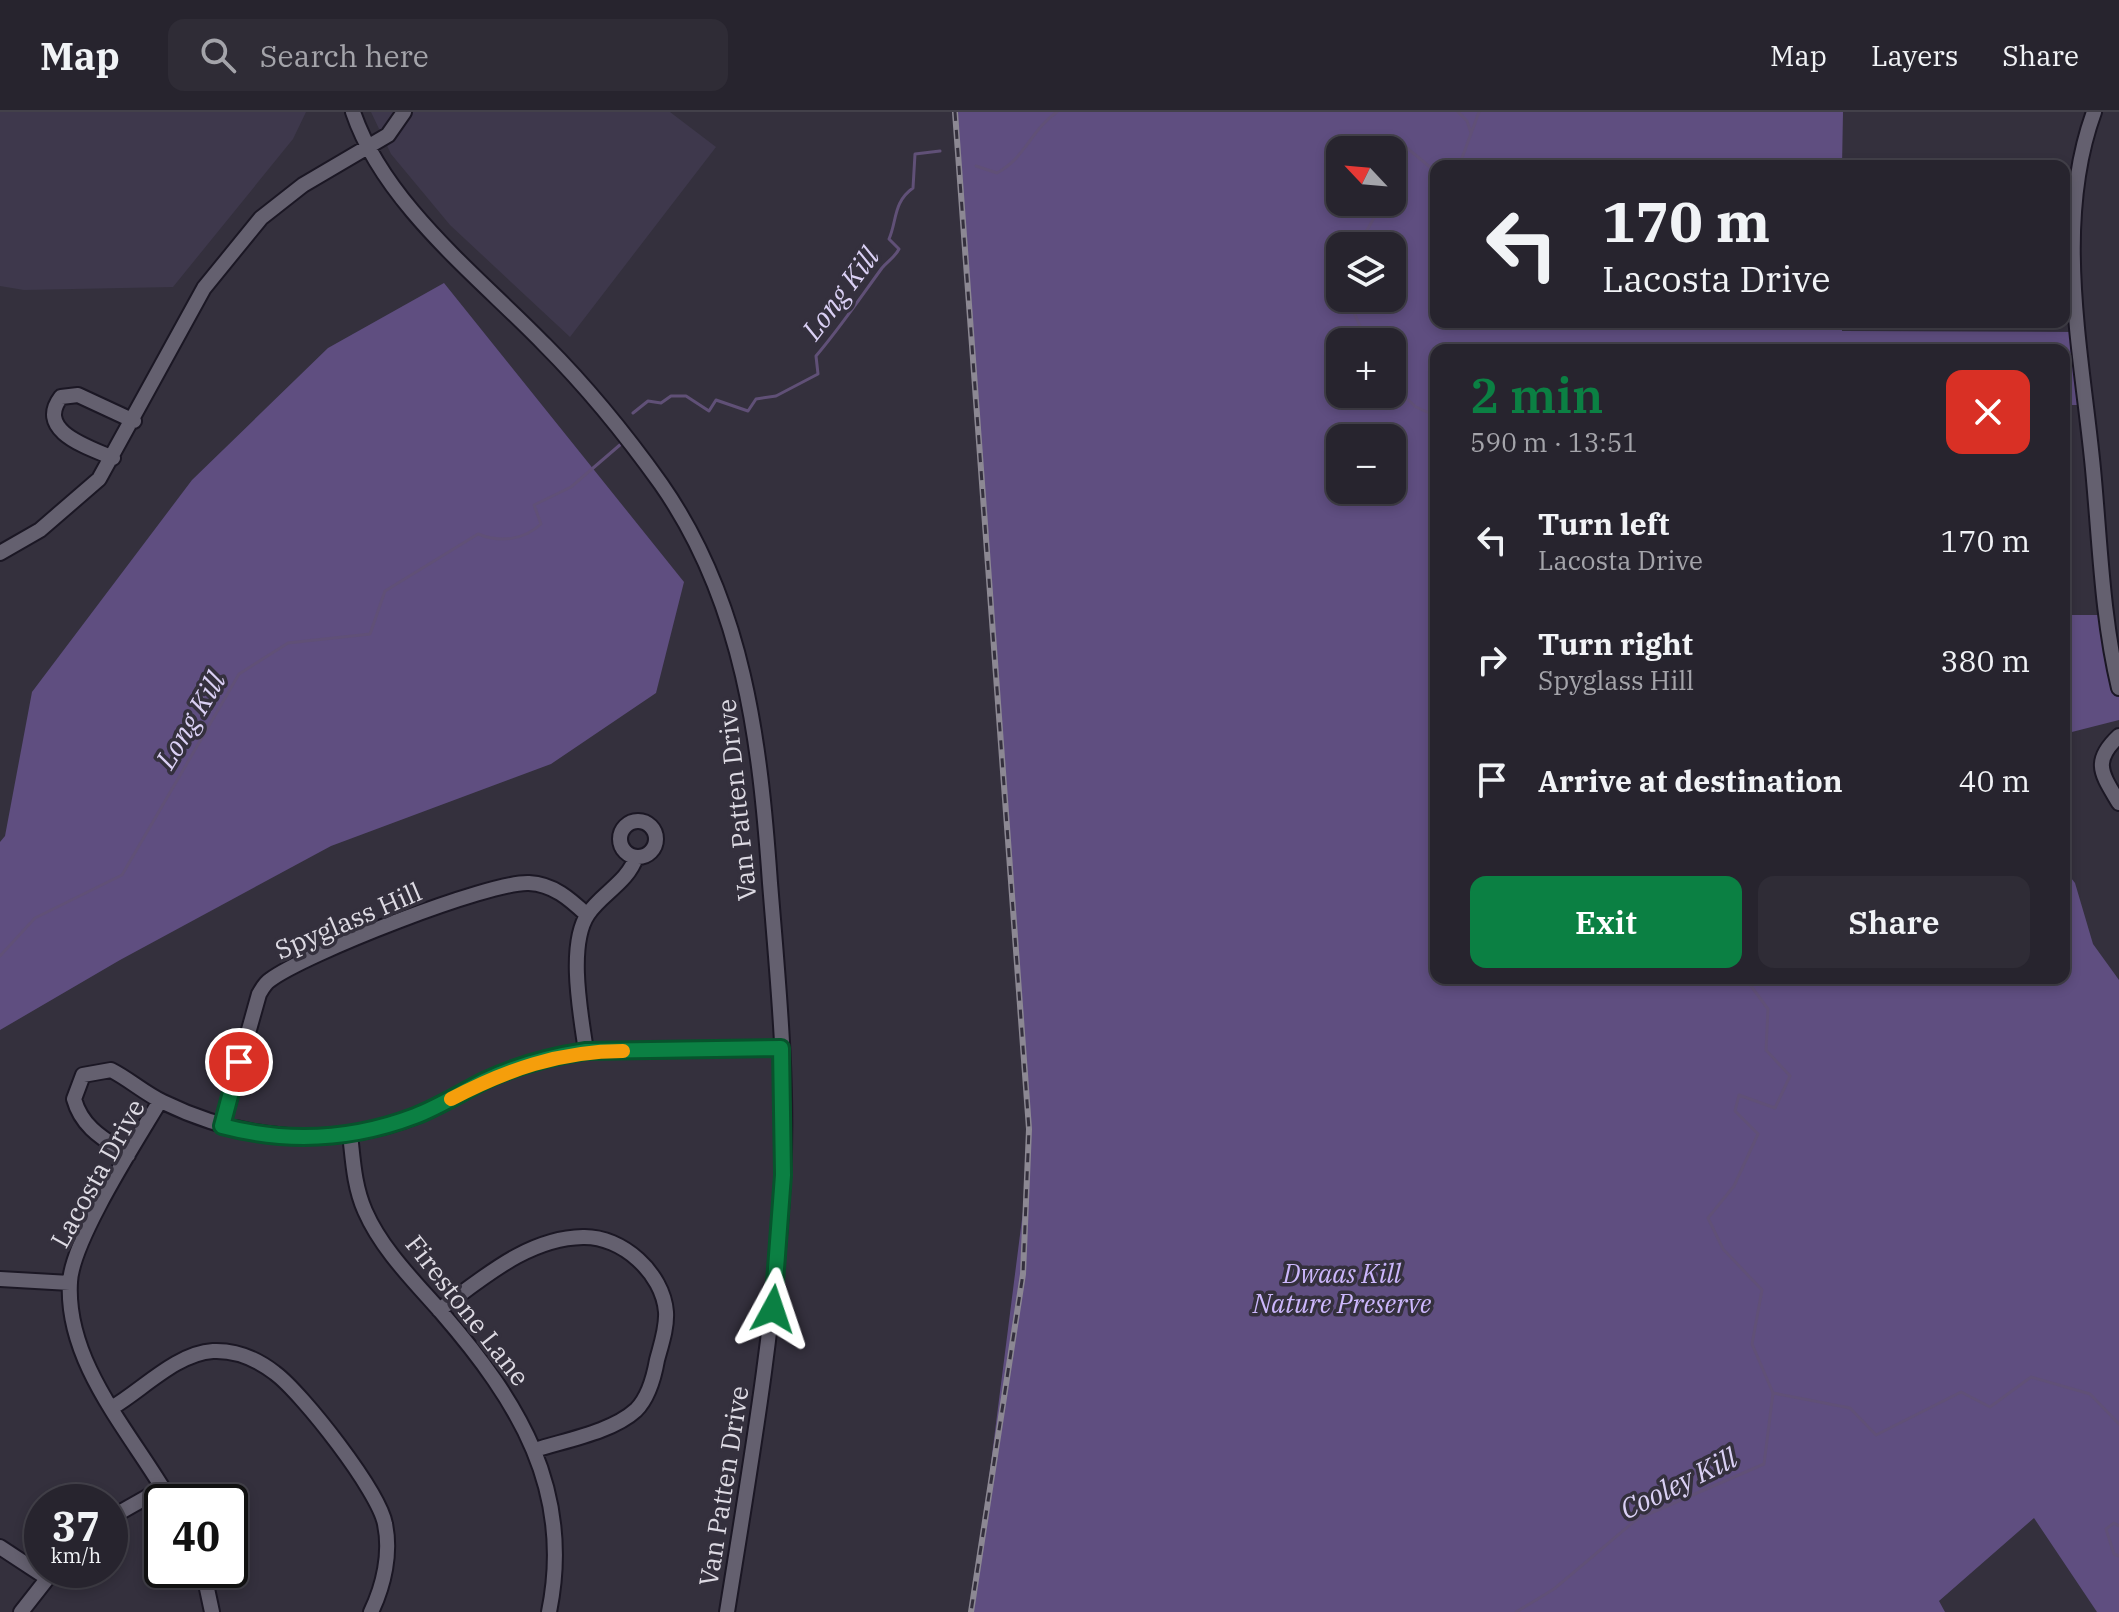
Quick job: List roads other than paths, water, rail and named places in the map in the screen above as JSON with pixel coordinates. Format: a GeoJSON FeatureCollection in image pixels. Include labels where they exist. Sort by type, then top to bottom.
{"type":"FeatureCollection","features":[{"type":"Feature","properties":{"kind":"street","name":"Van Patten Drive"},"geometry":{"type":"LineString","coordinates":[[353,112],[367,150],[398,195],[550,349],[633,444],[668,494],[701,556],[739,650],[762,766],[781,1048],[783,1175],[770,1344],[727,1612]]}},
{"type":"Feature","properties":{"kind":"street"},"geometry":{"type":"LineString","coordinates":[[0,553],[15,546],[78,499],[113,458],[204,288],[261,218],[303,185],[367,150],[396,128],[404,112]]}},
{"type":"Feature","properties":{"kind":"street"},"geometry":{"type":"LineString","coordinates":[[2094,112],[2078,170],[2075,272],[2105,604],[2119,688]]}},
{"type":"Feature","properties":{"kind":"street"},"geometry":{"type":"LineString","coordinates":[[113,458],[60,430],[52,420],[52,409],[61,397],[78,395],[134,421]]}},
{"type":"Feature","properties":{"kind":"street"},"geometry":{"type":"LineString","coordinates":[[2119,736],[2102,753],[2100,763],[2119,803]]}},
{"type":"Feature","properties":{"kind":"street"},"geometry":{"type":"LineString","coordinates":[[586,1051],[577,952],[587,915],[630,869],[636,857]]}},
{"type":"Feature","properties":{"kind":"street","name":"Spyglass Hill"},"geometry":{"type":"LineString","coordinates":[[222,1126],[259,994],[269,981],[294,966],[429,911],[516,883],[554,889],[587,915]]}},
{"type":"Feature","properties":{"kind":"street","name":"Lacosta Drive"},"geometry":{"type":"LineString","coordinates":[[70,1283],[81,1245],[160,1101],[222,1126],[294,1138],[350,1134],[415,1116],[490,1078],[586,1051],[781,1048]]}},
{"type":"Feature","properties":{"kind":"street"},"geometry":{"type":"LineString","coordinates":[[128,1155],[89,1128],[82,1119],[74,1099],[77,1086],[90,1072],[111,1070],[160,1101]]}},
{"type":"Feature","properties":{"kind":"street","name":"Firestone Lane"},"geometry":{"type":"LineString","coordinates":[[350,1134],[354,1177],[366,1213],[390,1251],[480,1357],[515,1408],[535,1450],[545,1482],[553,1544],[549,1612]]}},
{"type":"Feature","properties":{"kind":"street"},"geometry":{"type":"LineString","coordinates":[[439,1310],[500,1265],[569,1238],[599,1238],[622,1248],[646,1265],[654,1276],[666,1312],[654,1375],[639,1407],[595,1430],[535,1450]]}},
{"type":"Feature","properties":{"kind":"street"},"geometry":{"type":"LineString","coordinates":[[0,1279],[70,1283],[80,1345],[113,1407],[161,1484]]}},
{"type":"Feature","properties":{"kind":"street"},"geometry":{"type":"LineString","coordinates":[[113,1407],[171,1368],[211,1351],[249,1357],[274,1372],[339,1448],[375,1497],[385,1521],[388,1550],[382,1583],[371,1612]]}},
{"type":"Feature","properties":{"kind":"street"},"geometry":{"type":"LineString","coordinates":[[0,1547],[24,1560]]}},
{"type":"Feature","properties":{"kind":"street"},"geometry":{"type":"LineString","coordinates":[[21,1612],[40,1588]]}},
{"type":"Feature","properties":{"kind":"street"},"geometry":{"type":"LineString","coordinates":[[207,1588],[212,1612]]}},
{"type":"Feature","properties":{"kind":"waterway","name":"Long Kill"},"geometry":{"type":"LineString","coordinates":[[976,166],[997,173],[1007,167],[1057,112]]}},
{"type":"Feature","properties":{"kind":"waterway","name":"Long Kill"},"geometry":{"type":"LineString","coordinates":[[1458,112],[1467,121],[1471,133]]}},
{"type":"Feature","properties":{"kind":"waterway"},"geometry":{"type":"LineString","coordinates":[[1461,160],[1479,112]]}},
{"type":"Feature","properties":{"kind":"waterway"},"geometry":{"type":"LineString","coordinates":[[1406,150],[1407,148],[1430,167]]}},
{"type":"Feature","properties":{"kind":"waterway","name":"Long Kill"},"geometry":{"type":"LineString","coordinates":[[633,413],[648,401],[661,403],[671,396],[686,396],[709,411],[716,400],[748,411],[756,399],[776,396],[818,374],[816,356],[899,249],[889,239],[902,199],[913,188],[915,154],[940,151]]}},
{"type":"Feature","properties":{"kind":"waterway"},"geometry":{"type":"LineString","coordinates":[[1366,232],[1375,216]]}},
{"type":"Feature","properties":{"kind":"waterway"},"geometry":{"type":"LineString","coordinates":[[1354,312],[1361,328]]}},
{"type":"Feature","properties":{"kind":"waterway"},"geometry":{"type":"LineString","coordinates":[[1406,398],[1430,413]]}},
{"type":"Feature","properties":{"kind":"waterway","name":"Long Kill"},"geometry":{"type":"LineString","coordinates":[[0,956],[35,918],[122,875],[239,674],[288,643],[370,634],[385,591],[478,534],[495,538],[527,534],[541,524],[534,505],[571,487],[621,444]]}},
{"type":"Feature","properties":{"kind":"waterway","name":"Cooley Kill"},"geometry":{"type":"LineString","coordinates":[[1516,1612],[1554,1589],[1637,1519],[1764,1464],[1773,1393],[1752,1344],[1762,1290],[1723,1249],[1708,1218],[1734,1186],[1758,1134],[1735,1111],[1739,1095],[1775,1108],[1790,1076],[1766,1050],[1768,1009],[1752,984]]}},
{"type":"Feature","properties":{"kind":"waterway"},"geometry":{"type":"LineString","coordinates":[[1773,1393],[1850,1408],[1876,1435],[1961,1392],[1990,1407],[2031,1377],[2090,1394],[2119,1424]]}},
{"type":"Feature","properties":{"kind":"waterway"},"geometry":{"type":"LineString","coordinates":[[2119,1526],[2114,1523],[2106,1529],[2114,1554],[2119,1556]]}},
{"type":"Feature","properties":{"kind":"railway"},"geometry":{"type":"LineString","coordinates":[[955,112],[1029,1129],[1023,1274],[971,1612]]}},
{"type":"Feature","properties":{"kind":"park label","name":"Dwaas Kill Nature Preserve"},"geometry":{"type":"Point","coordinates":[1342,1288]}}]}
